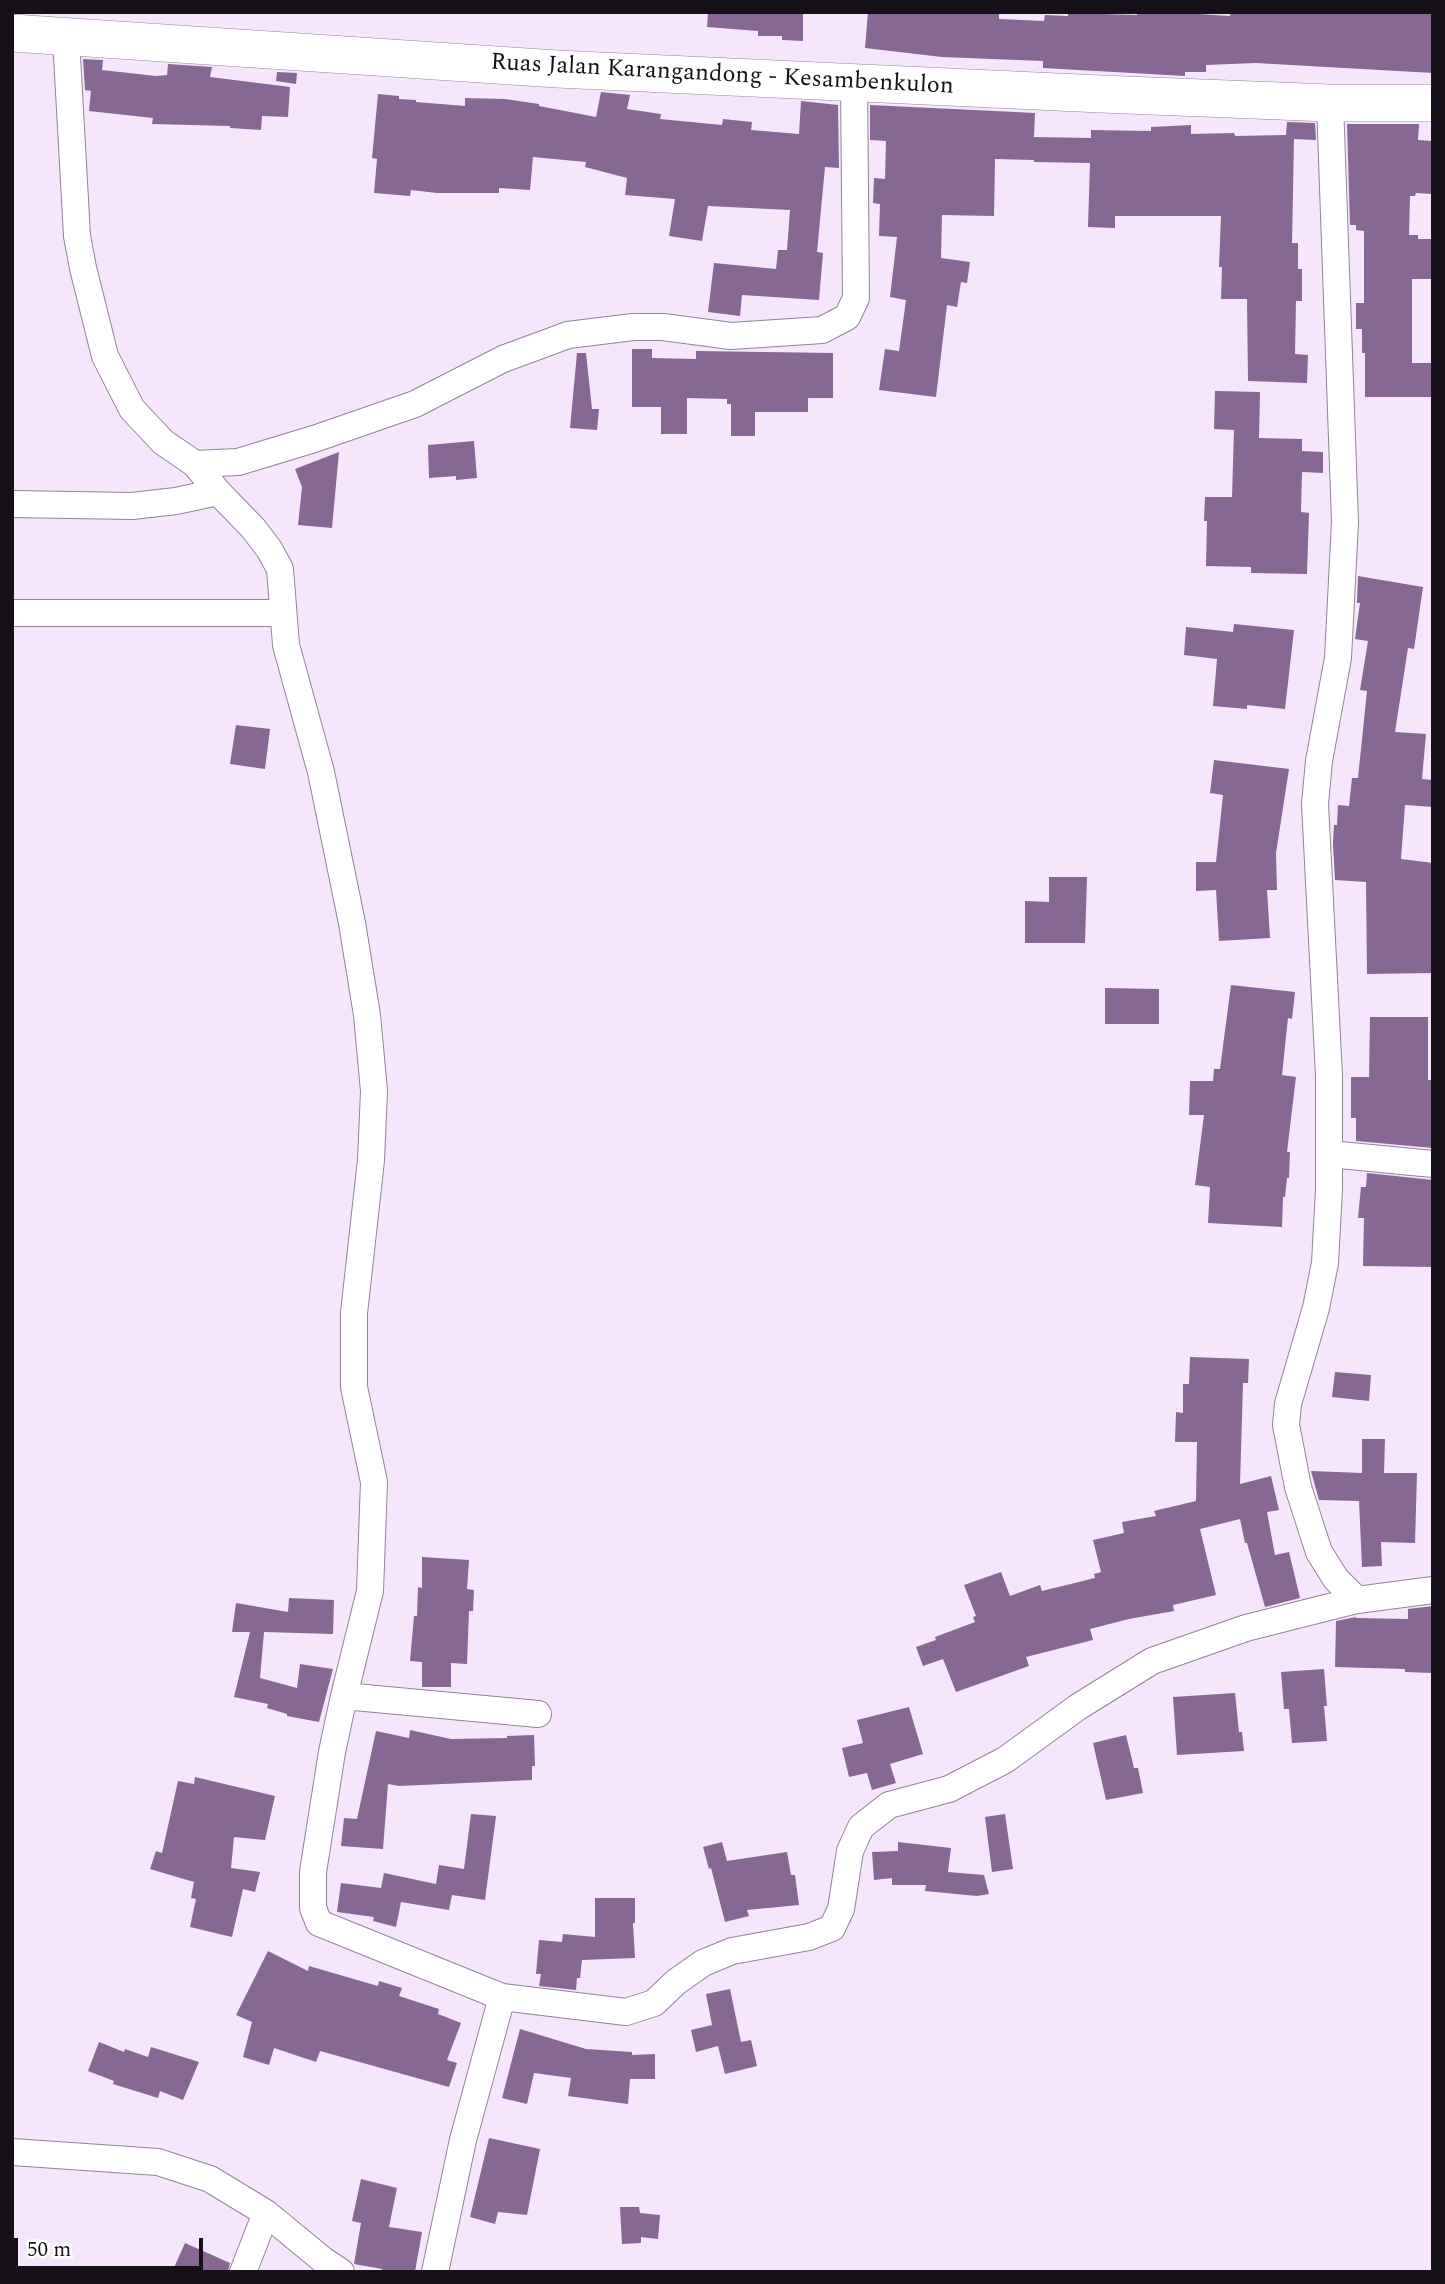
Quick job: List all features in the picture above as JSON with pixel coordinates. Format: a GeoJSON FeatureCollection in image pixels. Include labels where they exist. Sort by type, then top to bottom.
{"type":"FeatureCollection","features":[{"type":"Feature","properties":{"kind":"main road","name":"Ruas Jalan Karangandong - Kesambenkulon"},"geometry":{"type":"LineString","coordinates":[[12,33],[558,69],[1330,103],[1433,103]]}},
{"type":"Feature","properties":{"kind":"street"},"geometry":{"type":"LineString","coordinates":[[66,38],[76,225],[83,268],[104,356],[132,409],[163,442],[195,464],[269,548],[280,569],[286,645],[321,772],[352,923],[367,1015],[374,1091],[371,1160],[354,1313],[354,1387],[374,1482],[370,1591],[332,1752],[313,1872],[313,1908],[319,1923],[502,1997],[626,2012],[654,2003],[676,1982],[732,1951],[809,1937],[832,1928],[841,1909],[850,1851],[861,1827],[889,1805],[949,1789],[1005,1760],[1078,1707],[1152,1661],[1246,1628],[1357,1600],[1433,1590]]}},
{"type":"Feature","properties":{"kind":"street"},"geometry":{"type":"LineString","coordinates":[[195,464],[238,463],[314,439],[415,404],[503,359],[568,335],[633,327],[663,327],[731,336],[822,330],[846,317],[856,298],[854,83]]}},
{"type":"Feature","properties":{"kind":"street"},"geometry":{"type":"LineString","coordinates":[[1330,103],[1345,522],[1338,658],[1319,761],[1315,804],[1329,1076],[1329,1154],[1325,1263],[1316,1308],[1288,1404],[1286,1425],[1298,1487],[1319,1552],[1336,1579],[1357,1600]]}},
{"type":"Feature","properties":{"kind":"street"},"geometry":{"type":"LineString","coordinates":[[12,504],[132,506],[176,501],[218,492]]}},
{"type":"Feature","properties":{"kind":"street"},"geometry":{"type":"LineString","coordinates":[[12,613],[283,613]]}},
{"type":"Feature","properties":{"kind":"street"},"geometry":{"type":"LineString","coordinates":[[1329,1154],[1433,1164]]}},
{"type":"Feature","properties":{"kind":"street"},"geometry":{"type":"LineString","coordinates":[[344,1696],[538,1714]]}},
{"type":"Feature","properties":{"kind":"street"},"geometry":{"type":"LineString","coordinates":[[435,2272],[463,2140],[502,1997]]}},
{"type":"Feature","properties":{"kind":"street"},"geometry":{"type":"LineString","coordinates":[[12,2152],[158,2162],[211,2179],[266,2213],[341,2272]]}},
{"type":"Feature","properties":{"kind":"street"},"geometry":{"type":"LineString","coordinates":[[243,2272],[266,2213]]}},
{"type":"Feature","properties":{"kind":"building"},"geometry":{"type":"Polygon","coordinates":[[[708,12],[803,12],[803,41],[782,40],[782,36],[758,36],[758,31],[707,27],[708,12]]]}},
{"type":"Feature","properties":{"kind":"building"},"geometry":{"type":"Polygon","coordinates":[[[868,12],[999,12],[999,19],[1044,21],[1045,15],[1068,16],[1068,13],[1137,15],[1167,12],[1230,16],[1230,12],[1433,12],[1433,73],[1256,63],[1206,65],[1206,72],[1185,72],[1185,76],[1043,68],[1043,61],[942,57],[865,48],[868,12]]]}},
{"type":"Feature","properties":{"kind":"building"},"geometry":{"type":"Polygon","coordinates":[[[83,59],[103,60],[102,70],[156,76],[167,75],[168,64],[212,67],[210,77],[290,87],[288,117],[262,116],[261,130],[230,126],[152,124],[153,118],[89,111],[91,91],[85,90],[83,59]]]}},
{"type":"Feature","properties":{"kind":"building"},"geometry":{"type":"Polygon","coordinates":[[[277,72],[297,73],[296,84],[276,81],[277,72]]]}},
{"type":"Feature","properties":{"kind":"building"},"geometry":{"type":"Polygon","coordinates":[[[601,92],[630,95],[627,109],[661,114],[660,119],[722,125],[723,119],[752,122],[751,130],[799,134],[801,101],[838,105],[839,168],[825,167],[817,252],[823,253],[819,300],[742,295],[740,316],[708,312],[714,263],[776,269],[778,250],[787,250],[790,210],[708,206],[702,241],[669,236],[675,199],[625,195],[627,178],[585,167],[586,162],[533,157],[530,190],[499,188],[499,193],[437,193],[411,190],[410,196],[374,193],[377,159],[372,158],[378,94],[399,96],[399,99],[416,102],[465,106],[465,98],[505,99],[596,117],[601,92]]]}},
{"type":"Feature","properties":{"kind":"building"},"geometry":{"type":"Polygon","coordinates":[[[870,105],[1035,113],[1034,137],[1091,138],[1091,130],[1151,131],[1151,127],[1191,125],[1191,134],[1286,135],[1287,122],[1315,123],[1316,140],[1294,139],[1292,243],[1298,243],[1298,269],[1302,269],[1302,301],[1296,301],[1295,354],[1308,355],[1307,383],[1248,381],[1247,299],[1221,299],[1221,216],[1115,216],[1115,228],[1088,227],[1090,163],[995,159],[994,216],[942,215],[941,258],[970,262],[967,283],[961,282],[957,307],[947,305],[936,397],[879,390],[885,349],[899,351],[906,300],[890,297],[897,237],[879,236],[880,204],[873,203],[874,178],[885,179],[886,141],[870,140],[870,105]]]}},
{"type":"Feature","properties":{"kind":"building"},"geometry":{"type":"Polygon","coordinates":[[[1347,124],[1419,124],[1418,140],[1433,141],[1433,194],[1416,193],[1415,196],[1410,196],[1409,235],[1418,235],[1418,239],[1433,239],[1433,279],[1412,279],[1412,363],[1433,363],[1433,397],[1365,397],[1362,329],[1356,329],[1356,303],[1364,303],[1364,231],[1356,230],[1356,225],[1350,225],[1347,124]]]}},
{"type":"Feature","properties":{"kind":"building"},"geometry":{"type":"Polygon","coordinates":[[[632,349],[652,349],[652,358],[696,359],[696,351],[833,353],[833,398],[808,398],[808,412],[755,412],[755,436],[731,436],[731,404],[727,404],[727,399],[687,398],[687,434],[661,434],[661,407],[632,407],[632,349]]]}},
{"type":"Feature","properties":{"kind":"building"},"geometry":{"type":"Polygon","coordinates":[[[577,353],[586,353],[592,409],[599,409],[597,430],[570,428],[577,353]]]}},
{"type":"Feature","properties":{"kind":"building"},"geometry":{"type":"Polygon","coordinates":[[[1215,391],[1260,392],[1259,438],[1302,439],[1302,451],[1323,452],[1323,473],[1302,472],[1301,512],[1309,513],[1307,574],[1251,573],[1251,567],[1206,566],[1205,497],[1232,497],[1234,430],[1214,429],[1215,391]]]}},
{"type":"Feature","properties":{"kind":"building"},"geometry":{"type":"Polygon","coordinates":[[[474,441],[477,478],[429,478],[428,445],[474,441]]]}},
{"type":"Feature","properties":{"kind":"building"},"geometry":{"type":"Polygon","coordinates":[[[339,452],[332,528],[298,525],[302,487],[295,469],[339,452]]]}},
{"type":"Feature","properties":{"kind":"building"},"geometry":{"type":"Polygon","coordinates":[[[1358,576],[1423,587],[1414,649],[1408,648],[1395,732],[1426,734],[1422,779],[1433,780],[1433,807],[1405,805],[1401,859],[1433,863],[1433,973],[1367,974],[1366,882],[1335,880],[1334,825],[1337,825],[1338,805],[1349,806],[1352,778],[1358,778],[1367,691],[1360,690],[1368,641],[1355,639],[1360,603],[1357,603],[1358,576]]]}},
{"type":"Feature","properties":{"kind":"building"},"geometry":{"type":"Polygon","coordinates":[[[1234,624],[1294,630],[1285,709],[1247,705],[1247,709],[1213,706],[1217,659],[1184,655],[1186,627],[1233,632],[1234,624]]]}},
{"type":"Feature","properties":{"kind":"building"},"geometry":{"type":"Polygon","coordinates":[[[236,725],[270,729],[265,769],[230,764],[236,725]]]}},
{"type":"Feature","properties":{"kind":"building"},"geometry":{"type":"Polygon","coordinates":[[[1214,760],[1289,769],[1276,853],[1277,890],[1267,890],[1270,938],[1219,941],[1216,890],[1196,891],[1196,862],[1216,862],[1223,795],[1210,793],[1214,760]]]}},
{"type":"Feature","properties":{"kind":"building"},"geometry":{"type":"Polygon","coordinates":[[[1049,877],[1087,877],[1085,943],[1025,943],[1025,901],[1049,902],[1049,877]]]}},
{"type":"Feature","properties":{"kind":"building"},"geometry":{"type":"Polygon","coordinates":[[[1231,985],[1295,992],[1292,1019],[1288,1018],[1282,1075],[1296,1077],[1287,1152],[1290,1152],[1289,1178],[1283,1197],[1282,1227],[1208,1223],[1210,1187],[1195,1185],[1204,1115],[1189,1115],[1190,1081],[1213,1081],[1214,1069],[1220,1069],[1231,985]]]}},
{"type":"Feature","properties":{"kind":"building"},"geometry":{"type":"Polygon","coordinates":[[[1105,988],[1159,989],[1159,1024],[1105,1024],[1105,988]]]}},
{"type":"Feature","properties":{"kind":"building"},"geometry":{"type":"Polygon","coordinates":[[[1370,1017],[1428,1017],[1428,1080],[1433,1080],[1433,1148],[1356,1141],[1356,1118],[1351,1118],[1351,1077],[1369,1077],[1370,1017]]]}},
{"type":"Feature","properties":{"kind":"building"},"geometry":{"type":"Polygon","coordinates":[[[1367,1173],[1433,1180],[1433,1267],[1363,1266],[1364,1218],[1358,1218],[1361,1187],[1366,1187],[1367,1173]]]}},
{"type":"Feature","properties":{"kind":"building"},"geometry":{"type":"Polygon","coordinates":[[[1190,1357],[1249,1359],[1248,1383],[1243,1383],[1240,1484],[1271,1476],[1279,1510],[1267,1512],[1275,1555],[1289,1552],[1300,1598],[1265,1607],[1240,1519],[1200,1529],[1216,1595],[1173,1605],[1174,1611],[1090,1629],[1093,1640],[1026,1657],[1029,1666],[956,1692],[943,1659],[923,1666],[916,1647],[975,1622],[973,1617],[976,1616],[964,1585],[1001,1572],[1010,1596],[1040,1585],[1042,1591],[1095,1578],[1094,1574],[1101,1572],[1093,1540],[1124,1533],[1122,1522],[1156,1516],[1154,1511],[1196,1501],[1197,1442],[1175,1442],[1176,1412],[1183,1413],[1183,1384],[1189,1384],[1190,1357]]]}},
{"type":"Feature","properties":{"kind":"building"},"geometry":{"type":"Polygon","coordinates":[[[1335,1372],[1371,1375],[1369,1401],[1332,1397],[1335,1372]]]}},
{"type":"Feature","properties":{"kind":"building"},"geometry":{"type":"Polygon","coordinates":[[[1362,1439],[1385,1439],[1384,1473],[1417,1473],[1415,1543],[1381,1542],[1382,1566],[1362,1567],[1359,1501],[1319,1500],[1311,1471],[1362,1473],[1362,1439]]]}},
{"type":"Feature","properties":{"kind":"building"},"geometry":{"type":"Polygon","coordinates":[[[422,1557],[469,1560],[467,1589],[474,1590],[473,1611],[469,1611],[467,1664],[451,1663],[451,1687],[422,1687],[422,1662],[410,1661],[414,1616],[417,1616],[418,1587],[422,1588],[422,1557]]]}},
{"type":"Feature","properties":{"kind":"building"},"geometry":{"type":"Polygon","coordinates":[[[289,1598],[334,1600],[333,1634],[264,1632],[260,1678],[297,1688],[300,1664],[333,1669],[319,1722],[287,1716],[267,1708],[268,1704],[234,1697],[250,1632],[232,1632],[236,1603],[288,1612],[289,1598]]]}},
{"type":"Feature","properties":{"kind":"building"},"geometry":{"type":"Polygon","coordinates":[[[1433,1606],[1433,1673],[1405,1672],[1405,1669],[1335,1667],[1336,1621],[1356,1617],[1408,1619],[1408,1609],[1433,1606]]]}},
{"type":"Feature","properties":{"kind":"building"},"geometry":{"type":"Polygon","coordinates":[[[1324,1669],[1327,1741],[1292,1743],[1289,1709],[1284,1709],[1281,1672],[1324,1669]]]}},
{"type":"Feature","properties":{"kind":"building"},"geometry":{"type":"Polygon","coordinates":[[[1235,1693],[1244,1751],[1177,1755],[1173,1697],[1235,1693]]]}},
{"type":"Feature","properties":{"kind":"building"},"geometry":{"type":"Polygon","coordinates":[[[909,1707],[923,1754],[890,1764],[896,1783],[872,1790],[867,1773],[849,1777],[842,1748],[863,1743],[857,1720],[909,1707]]]}},
{"type":"Feature","properties":{"kind":"building"},"geometry":{"type":"Polygon","coordinates":[[[410,1730],[451,1739],[534,1735],[535,1766],[532,1766],[532,1780],[399,1786],[388,1784],[383,1849],[341,1846],[344,1818],[357,1819],[376,1731],[409,1738],[410,1730]]]}},
{"type":"Feature","properties":{"kind":"building"},"geometry":{"type":"Polygon","coordinates":[[[1126,1735],[1134,1768],[1138,1768],[1143,1793],[1106,1800],[1093,1743],[1126,1735]]]}},
{"type":"Feature","properties":{"kind":"building"},"geometry":{"type":"Polygon","coordinates":[[[195,1777],[275,1796],[265,1840],[234,1837],[231,1868],[260,1872],[255,1892],[243,1889],[232,1937],[190,1927],[196,1899],[191,1898],[194,1882],[150,1869],[156,1851],[162,1853],[178,1781],[194,1784],[195,1777]]]}},
{"type":"Feature","properties":{"kind":"building"},"geometry":{"type":"Polygon","coordinates":[[[471,1814],[496,1816],[485,1900],[452,1895],[449,1910],[401,1902],[396,1927],[373,1921],[374,1917],[337,1912],[341,1883],[381,1888],[384,1873],[436,1884],[439,1865],[464,1869],[471,1814]]]}},
{"type":"Feature","properties":{"kind":"building"},"geometry":{"type":"Polygon","coordinates":[[[1005,1814],[1013,1869],[992,1872],[985,1817],[1005,1814]]]}},
{"type":"Feature","properties":{"kind":"building"},"geometry":{"type":"Polygon","coordinates":[[[722,1842],[727,1861],[787,1852],[791,1875],[795,1875],[799,1905],[747,1910],[749,1916],[725,1922],[703,1847],[722,1842]]]}},
{"type":"Feature","properties":{"kind":"building"},"geometry":{"type":"Polygon","coordinates":[[[898,1842],[951,1848],[948,1872],[984,1875],[989,1894],[977,1896],[925,1891],[926,1885],[892,1885],[892,1878],[874,1880],[872,1852],[898,1851],[898,1842]]]}},
{"type":"Feature","properties":{"kind":"building"},"geometry":{"type":"Polygon","coordinates":[[[595,1898],[635,1898],[635,1958],[582,1960],[576,1990],[539,1986],[541,1974],[536,1974],[539,1940],[562,1942],[563,1934],[595,1937],[595,1898]]]}},
{"type":"Feature","properties":{"kind":"building"},"geometry":{"type":"Polygon","coordinates":[[[268,1951],[308,1971],[309,1966],[378,1986],[379,1981],[402,1988],[399,1996],[439,2009],[438,2014],[461,2023],[447,2060],[457,2063],[449,2087],[320,2051],[316,2062],[274,2048],[269,2065],[243,2057],[252,2022],[236,2015],[268,1951]]]}},
{"type":"Feature","properties":{"kind":"building"},"geometry":{"type":"Polygon","coordinates":[[[730,1989],[741,2042],[751,2040],[757,2066],[725,2074],[718,2046],[696,2052],[691,2030],[712,2025],[706,1994],[730,1989]]]}},
{"type":"Feature","properties":{"kind":"building"},"geometry":{"type":"Polygon","coordinates":[[[520,2029],[586,2049],[632,2052],[632,2055],[655,2054],[655,2079],[630,2079],[628,2104],[568,2096],[571,2078],[534,2073],[527,2104],[502,2098],[520,2029]]]}},
{"type":"Feature","properties":{"kind":"building"},"geometry":{"type":"Polygon","coordinates":[[[99,2042],[124,2052],[125,2049],[148,2057],[151,2047],[199,2062],[183,2100],[160,2091],[158,2098],[113,2084],[114,2081],[88,2071],[99,2042]]]}},
{"type":"Feature","properties":{"kind":"building"},"geometry":{"type":"Polygon","coordinates":[[[489,2138],[540,2149],[527,2215],[498,2212],[495,2224],[470,2217],[489,2138]]]}},
{"type":"Feature","properties":{"kind":"building"},"geometry":{"type":"Polygon","coordinates":[[[361,2179],[397,2188],[389,2227],[422,2232],[415,2272],[381,2272],[382,2269],[354,2264],[361,2223],[352,2221],[361,2179]]]}},
{"type":"Feature","properties":{"kind":"building"},"geometry":{"type":"Polygon","coordinates":[[[620,2207],[639,2207],[640,2213],[660,2215],[658,2239],[641,2237],[641,2243],[622,2244],[620,2207]]]}},
{"type":"Feature","properties":{"kind":"building"},"geometry":{"type":"Polygon","coordinates":[[[185,2243],[230,2263],[228,2272],[172,2272],[185,2243]]]}}]}
